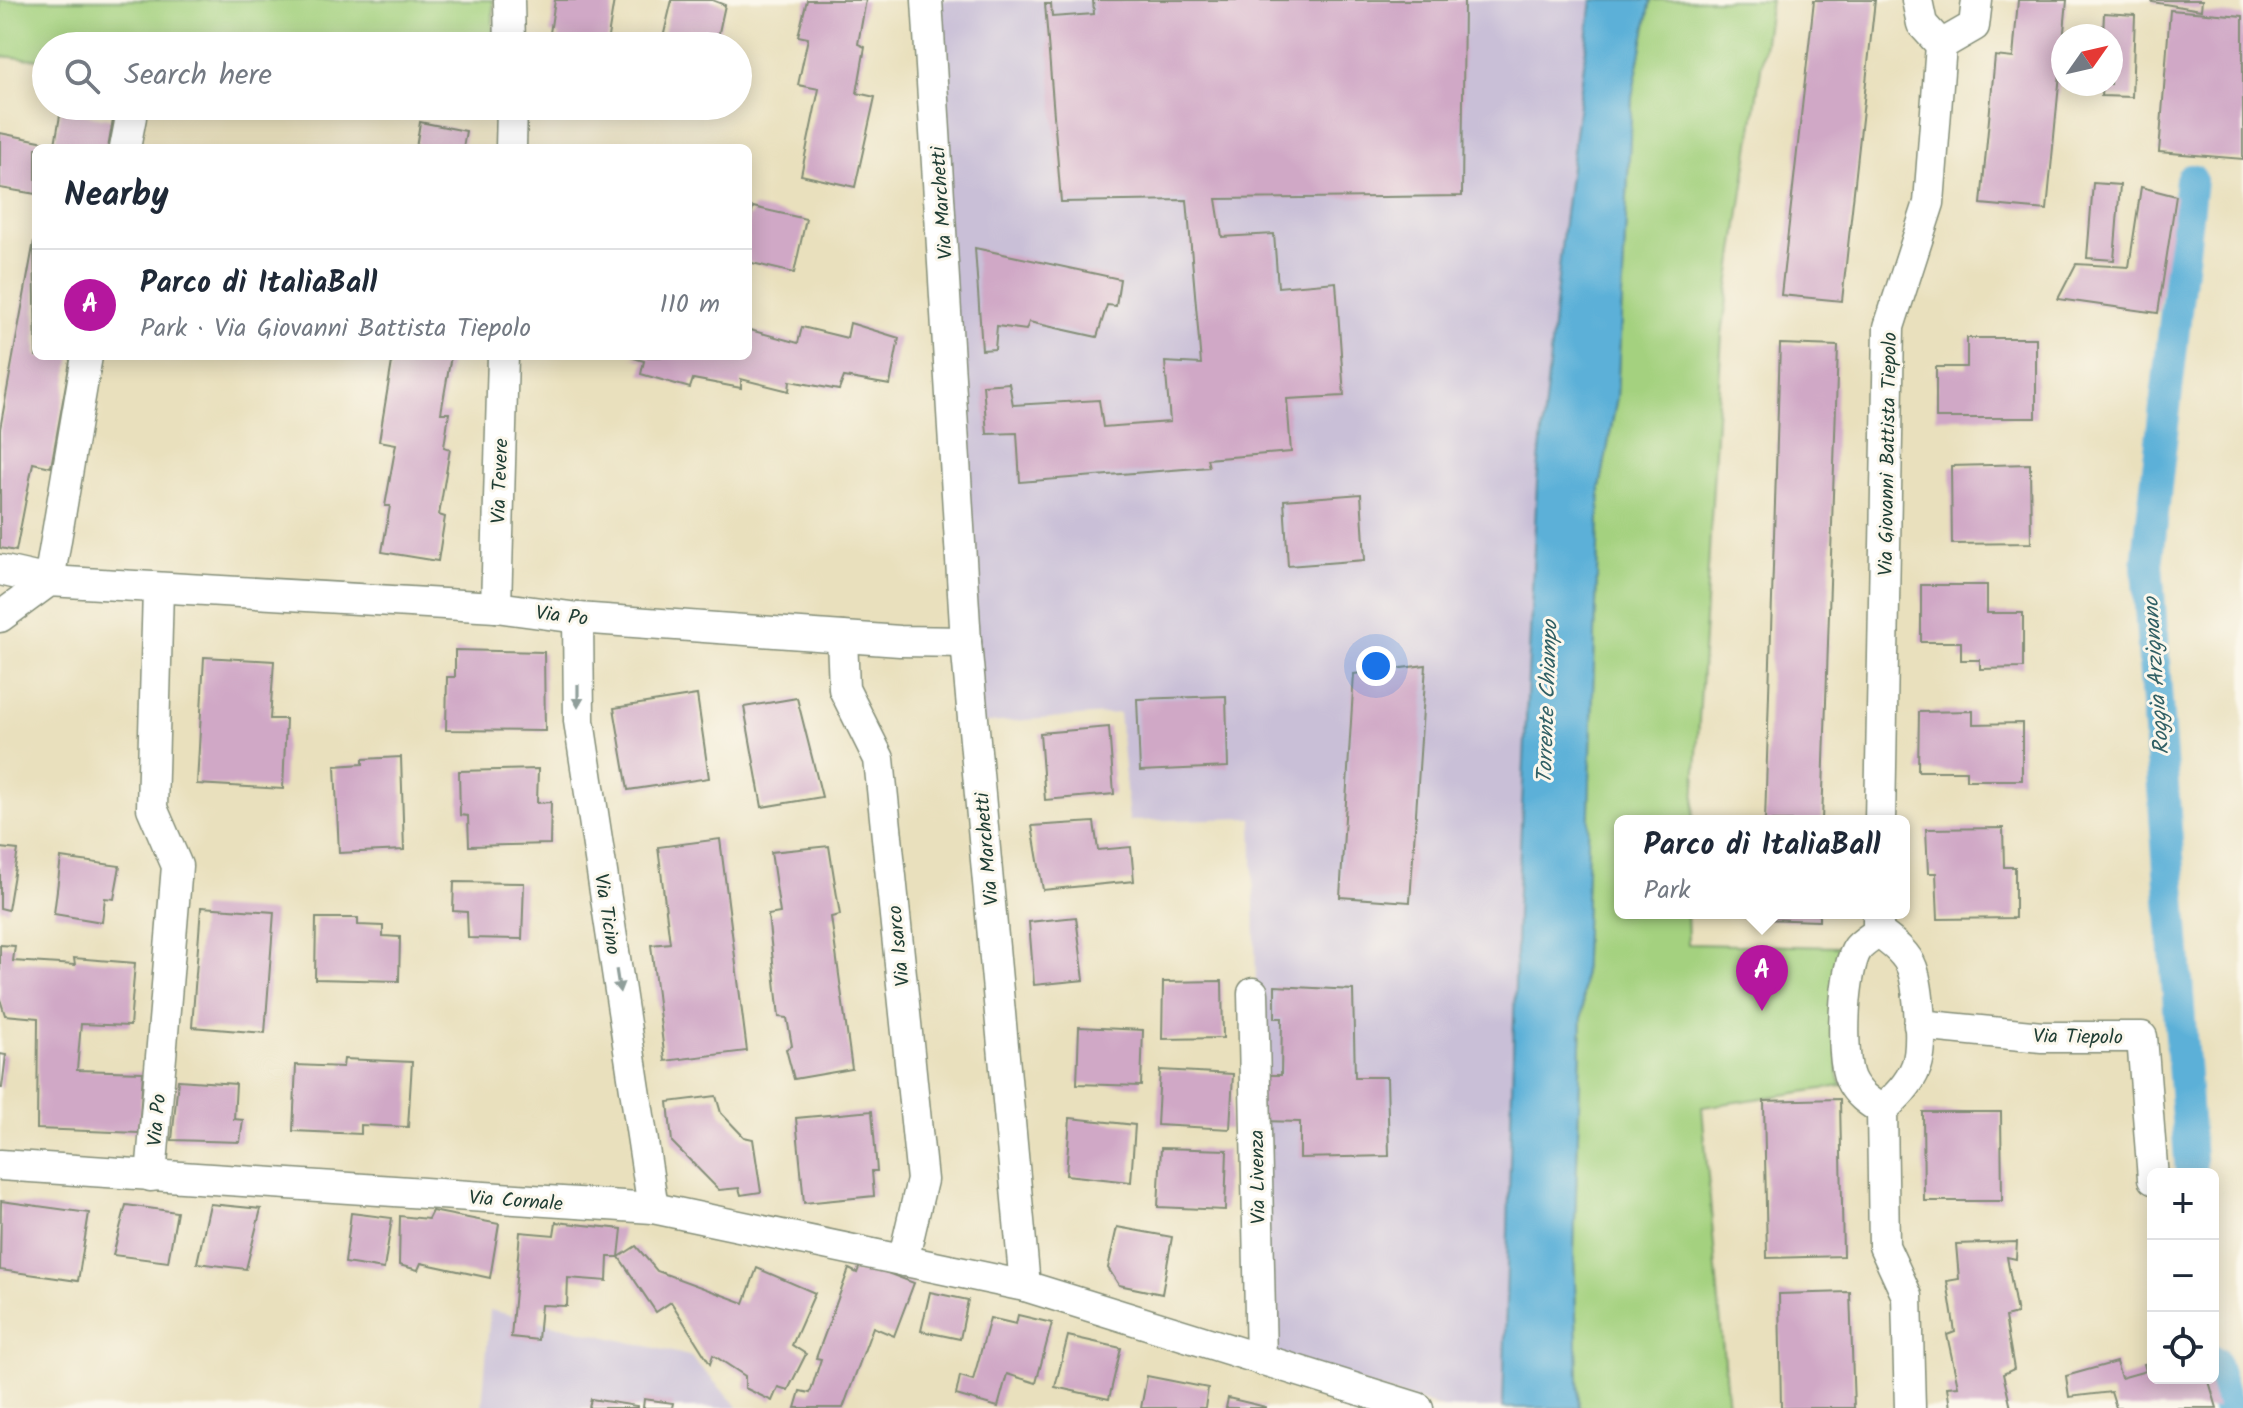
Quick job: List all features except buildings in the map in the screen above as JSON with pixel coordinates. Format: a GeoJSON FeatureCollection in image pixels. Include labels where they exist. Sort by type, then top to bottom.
{"type":"FeatureCollection","features":[{"type":"Feature","properties":{"kind":"street"},"geometry":{"type":"LineString","coordinates":[[509,0],[510,32]]}},
{"type":"Feature","properties":{"kind":"street","name":"Via Marchetti"},"geometry":{"type":"LineString","coordinates":[[927,0],[966,642],[1025,1286]]}},
{"type":"Feature","properties":{"kind":"street"},"geometry":{"type":"LineString","coordinates":[[1917,0],[1922,24],[1941,45],[1974,26],[1977,0]]}},
{"type":"Feature","properties":{"kind":"street","name":"Via Giovanni Battista Tiepolo"},"geometry":{"type":"LineString","coordinates":[[1880,815],[1889,327],[1929,203],[1941,45]]}},
{"type":"Feature","properties":{"kind":"street"},"geometry":{"type":"LineString","coordinates":[[126,144],[130,120]]}},
{"type":"Feature","properties":{"kind":"street"},"geometry":{"type":"LineString","coordinates":[[511,144],[512,120]]}},
{"type":"Feature","properties":{"kind":"street"},"geometry":{"type":"LineString","coordinates":[[0,617],[49,581],[86,360]]}},
{"type":"Feature","properties":{"kind":"street","name":"Via Tevere"},"geometry":{"type":"LineString","coordinates":[[496,607],[503,360]]}},
{"type":"Feature","properties":{"kind":"street","name":"Via Po"},"geometry":{"type":"LineString","coordinates":[[0,570],[49,581],[496,607],[578,618],[842,637],[966,642]]}},
{"type":"Feature","properties":{"kind":"street","name":"Via Po"},"geometry":{"type":"LineString","coordinates":[[151,1176],[177,866],[152,808],[158,589]]}},
{"type":"Feature","properties":{"kind":"street","name":"Via Ticino"},"geometry":{"type":"LineString","coordinates":[[578,618],[579,721],[653,1208]]}},
{"type":"Feature","properties":{"kind":"street","name":"Via Isarco"},"geometry":{"type":"LineString","coordinates":[[842,637],[844,689],[879,759],[922,1180],[903,1261]]}},
{"type":"Feature","properties":{"kind":"street"},"geometry":{"type":"LineString","coordinates":[[1882,1110],[1864,1099],[1849,1078],[1846,1025],[1847,987],[1857,949],[1878,922],[1912,968],[1919,1025],[1918,1064],[1903,1091],[1882,1110],[1884,1246],[1907,1296],[1910,1408]]}},
{"type":"Feature","properties":{"kind":"street","name":"Via Livenza"},"geometry":{"type":"LineString","coordinates":[[1253,993],[1261,1360]]}},
{"type":"Feature","properties":{"kind":"street","name":"Via Tiepolo"},"geometry":{"type":"LineString","coordinates":[[1919,1025],[2042,1037],[2142,1037],[2152,1168]]}},
{"type":"Feature","properties":{"kind":"street","name":"Via Cornale"},"geometry":{"type":"LineString","coordinates":[[0,1165],[653,1208],[1025,1286]]}},
{"type":"Feature","properties":{"kind":"street"},"geometry":{"type":"LineString","coordinates":[[1025,1286],[1418,1408]]}},
{"type":"Feature","properties":{"kind":"shaded area"},"geometry":{"type":"Polygon","coordinates":[[[927,0],[1593,0],[1563,230],[1537,482],[1517,913],[1503,1408],[1443,1408],[1265,1354],[1252,818],[1129,821],[1119,713],[975,724],[927,0]]]}},
{"type":"Feature","properties":{"kind":"shaded area"},"geometry":{"type":"Polygon","coordinates":[[[490,1310],[690,1356],[739,1408],[482,1408],[490,1310]]]}},
{"type":"Feature","properties":{"kind":"green space"},"geometry":{"type":"Polygon","coordinates":[[[0,0],[493,0],[493,32],[32,32],[32,59],[0,56],[0,0]]]}},
{"type":"Feature","properties":{"kind":"green space"},"geometry":{"type":"Polygon","coordinates":[[[1651,0],[1771,0],[1722,334],[1693,815],[1614,815],[1614,919],[1687,919],[1688,944],[1839,947],[1838,1074],[1842,1086],[1702,1107],[1728,1408],[1579,1408],[1574,1252],[1600,488],[1617,397],[1632,97],[1651,0]]]}},
{"type":"Feature","properties":{"kind":"water","name":"Torrente Chiampo"},"geometry":{"type":"Polygon","coordinates":[[[1592,0],[1651,0],[1632,97],[1617,397],[1600,488],[1574,1252],[1579,1408],[1503,1408],[1517,913],[1537,482],[1563,230],[1592,0]]]}},
{"type":"Feature","properties":{"kind":"waterway","name":"Roggia Arzignano"},"geometry":{"type":"LineString","coordinates":[[2191,180],[2147,565],[2191,1168]]}},
{"type":"Feature","properties":{"kind":"waterway","name":"Roggia Arzignano"},"geometry":{"type":"LineString","coordinates":[[2219,1380],[2228,1408]]}},
{"type":"Feature","properties":{"kind":"place","name":"Parco di ItaliaBall"},"geometry":{"type":"Point","coordinates":[1762,1011]}}]}
